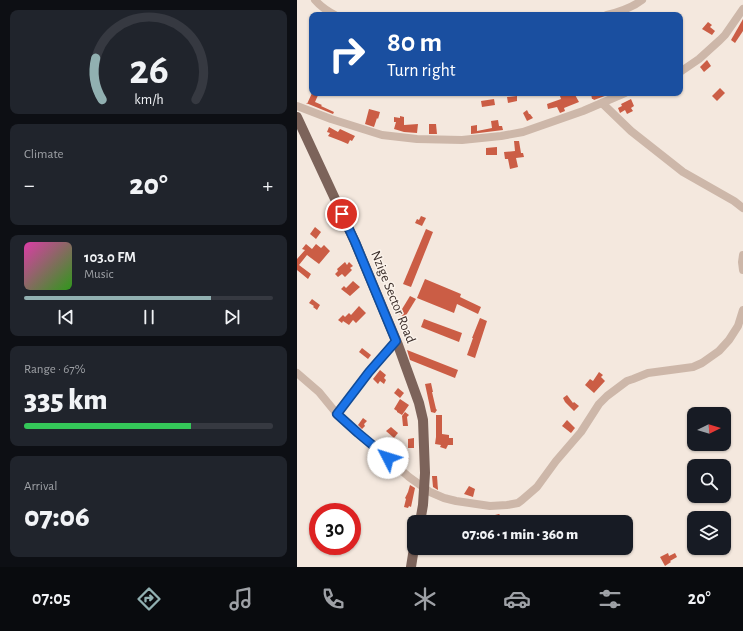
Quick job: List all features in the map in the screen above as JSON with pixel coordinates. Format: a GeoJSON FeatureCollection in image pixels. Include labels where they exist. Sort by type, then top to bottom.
{"type":"FeatureCollection","features":[{"type":"Feature","properties":{"kind":"main road","name":"Nzige Sector Road"},"geometry":{"type":"LineString","coordinates":[[297,116],[355,242],[396,341],[419,403],[423,420],[425,473],[421,515]]}},
{"type":"Feature","properties":{"kind":"main road"},"geometry":{"type":"LineString","coordinates":[[411,567],[414,555]]}},
{"type":"Feature","properties":{"kind":"street"},"geometry":{"type":"LineString","coordinates":[[315,0],[329,12]]}},
{"type":"Feature","properties":{"kind":"street"},"geometry":{"type":"LineString","coordinates":[[616,12],[637,4],[642,0]]}},
{"type":"Feature","properties":{"kind":"street"},"geometry":{"type":"LineString","coordinates":[[683,70],[699,60],[725,35],[743,9]]}},
{"type":"Feature","properties":{"kind":"street"},"geometry":{"type":"LineString","coordinates":[[297,106],[331,119],[382,135],[417,139],[456,140],[501,136],[523,132],[583,112],[618,96]]}},
{"type":"Feature","properties":{"kind":"street"},"geometry":{"type":"LineString","coordinates":[[602,103],[631,131],[683,172],[734,201],[743,208]]}},
{"type":"Feature","properties":{"kind":"street"},"geometry":{"type":"LineString","coordinates":[[743,255],[743,270]]}},
{"type":"Feature","properties":{"kind":"street"},"geometry":{"type":"LineString","coordinates":[[297,373],[319,392],[337,414],[358,433],[409,477],[435,495],[456,502],[490,506],[507,506],[523,500],[537,487],[556,461],[581,432],[599,404],[607,396],[633,378],[648,373],[693,367],[702,363],[719,351],[729,340],[738,326],[743,310]]}},
{"type":"Feature","properties":{"kind":"street"},"geometry":{"type":"LineString","coordinates":[[337,414],[369,372],[396,341]]}},
{"type":"Feature","properties":{"kind":"building"},"geometry":{"type":"Polygon","coordinates":[[[743,19],[743,31],[735,43],[731,40],[743,19]]]}},
{"type":"Feature","properties":{"kind":"building"},"geometry":{"type":"Polygon","coordinates":[[[708,22],[712,25],[710,27],[715,31],[712,35],[702,29],[708,22]]]}},
{"type":"Feature","properties":{"kind":"building"},"geometry":{"type":"Polygon","coordinates":[[[707,60],[711,66],[704,72],[700,67],[707,60]]]}},
{"type":"Feature","properties":{"kind":"building"},"geometry":{"type":"Polygon","coordinates":[[[720,88],[725,93],[717,101],[712,96],[720,88]]]}},
{"type":"Feature","properties":{"kind":"building"},"geometry":{"type":"Polygon","coordinates":[[[311,96],[318,96],[315,102],[334,112],[333,114],[307,104],[311,96]]]}},
{"type":"Feature","properties":{"kind":"building"},"geometry":{"type":"Polygon","coordinates":[[[517,96],[517,101],[508,103],[507,97],[517,96]]]}},
{"type":"Feature","properties":{"kind":"building"},"geometry":{"type":"Polygon","coordinates":[[[560,96],[576,96],[579,102],[564,108],[565,111],[560,113],[557,107],[548,109],[547,104],[561,99],[560,96]]]}},
{"type":"Feature","properties":{"kind":"building"},"geometry":{"type":"Polygon","coordinates":[[[591,96],[605,96],[594,100],[591,96]]]}},
{"type":"Feature","properties":{"kind":"building"},"geometry":{"type":"Polygon","coordinates":[[[494,99],[495,105],[482,107],[481,101],[494,99]]]}},
{"type":"Feature","properties":{"kind":"building"},"geometry":{"type":"Polygon","coordinates":[[[631,99],[634,106],[631,108],[633,111],[627,114],[625,110],[620,113],[618,108],[622,106],[621,104],[631,99]]]}},
{"type":"Feature","properties":{"kind":"building"},"geometry":{"type":"Polygon","coordinates":[[[369,109],[380,112],[374,127],[365,124],[369,109]]]}},
{"type":"Feature","properties":{"kind":"building"},"geometry":{"type":"Polygon","coordinates":[[[527,110],[533,118],[527,121],[523,113],[527,110]]]}},
{"type":"Feature","properties":{"kind":"building"},"geometry":{"type":"Polygon","coordinates":[[[400,116],[404,117],[404,125],[418,124],[417,133],[404,132],[394,129],[396,122],[394,122],[394,117],[400,118],[400,116]]]}},
{"type":"Feature","properties":{"kind":"building"},"geometry":{"type":"Polygon","coordinates":[[[498,120],[499,126],[502,126],[503,130],[471,134],[471,126],[477,125],[477,131],[492,128],[491,121],[498,120]]]}},
{"type":"Feature","properties":{"kind":"building"},"geometry":{"type":"Polygon","coordinates":[[[429,124],[436,124],[437,134],[429,134],[429,124]]]}},
{"type":"Feature","properties":{"kind":"building"},"geometry":{"type":"Polygon","coordinates":[[[329,127],[338,132],[340,129],[355,136],[348,144],[328,136],[330,133],[327,132],[329,127]]]}},
{"type":"Feature","properties":{"kind":"building"},"geometry":{"type":"Polygon","coordinates":[[[514,141],[519,141],[521,153],[523,153],[524,157],[516,158],[518,167],[510,169],[508,159],[505,159],[504,152],[515,151],[514,141]]]}},
{"type":"Feature","properties":{"kind":"building"},"geometry":{"type":"Polygon","coordinates":[[[497,147],[497,155],[486,155],[486,148],[497,147]]]}},
{"type":"Feature","properties":{"kind":"building"},"geometry":{"type":"Polygon","coordinates":[[[421,216],[426,218],[422,226],[415,223],[421,216]]]}},
{"type":"Feature","properties":{"kind":"building"},"geometry":{"type":"Polygon","coordinates":[[[315,227],[321,232],[316,239],[310,234],[315,227]]]}},
{"type":"Feature","properties":{"kind":"building"},"geometry":{"type":"Polygon","coordinates":[[[426,229],[433,232],[411,287],[403,284],[426,229]]]}},
{"type":"Feature","properties":{"kind":"building"},"geometry":{"type":"Polygon","coordinates":[[[306,244],[312,249],[316,244],[321,248],[324,245],[330,251],[319,264],[307,255],[299,265],[311,274],[308,279],[297,270],[297,259],[305,250],[302,249],[306,244]]]}},
{"type":"Feature","properties":{"kind":"building"},"geometry":{"type":"Polygon","coordinates":[[[345,262],[347,265],[349,262],[353,266],[350,268],[352,270],[345,277],[342,274],[338,277],[335,274],[338,271],[337,269],[345,262]]]}},
{"type":"Feature","properties":{"kind":"building"},"geometry":{"type":"Polygon","coordinates":[[[425,279],[461,294],[460,297],[481,307],[478,314],[457,304],[454,313],[417,298],[425,279]]]}},
{"type":"Feature","properties":{"kind":"building"},"geometry":{"type":"Polygon","coordinates":[[[353,281],[360,287],[350,296],[341,289],[344,286],[346,288],[353,281]]]}},
{"type":"Feature","properties":{"kind":"building"},"geometry":{"type":"Polygon","coordinates":[[[410,296],[416,299],[405,317],[399,314],[410,296]]]}},
{"type":"Feature","properties":{"kind":"building"},"geometry":{"type":"Polygon","coordinates":[[[312,299],[320,305],[317,310],[309,303],[312,299]]]}},
{"type":"Feature","properties":{"kind":"building"},"geometry":{"type":"Polygon","coordinates":[[[359,306],[366,313],[356,323],[353,320],[349,325],[338,320],[343,315],[345,317],[349,313],[351,315],[359,306]]]}},
{"type":"Feature","properties":{"kind":"building"},"geometry":{"type":"Polygon","coordinates":[[[480,318],[487,321],[475,358],[467,355],[480,318]]]}},
{"type":"Feature","properties":{"kind":"building"},"geometry":{"type":"Polygon","coordinates":[[[424,319],[462,333],[459,342],[421,327],[424,319]]]}},
{"type":"Feature","properties":{"kind":"building"},"geometry":{"type":"Polygon","coordinates":[[[362,348],[371,355],[368,359],[359,352],[362,348]]]}},
{"type":"Feature","properties":{"kind":"building"},"geometry":{"type":"Polygon","coordinates":[[[407,350],[458,370],[455,378],[410,360],[407,350]]]}},
{"type":"Feature","properties":{"kind":"building"},"geometry":{"type":"Polygon","coordinates":[[[380,370],[386,375],[384,378],[386,380],[384,384],[380,381],[378,384],[373,379],[380,370]]]}},
{"type":"Feature","properties":{"kind":"building"},"geometry":{"type":"Polygon","coordinates":[[[599,372],[603,375],[601,377],[605,381],[594,393],[585,385],[590,379],[593,381],[599,372]]]}},
{"type":"Feature","properties":{"kind":"building"},"geometry":{"type":"Polygon","coordinates":[[[431,383],[437,410],[435,413],[431,412],[425,384],[431,383]]]}},
{"type":"Feature","properties":{"kind":"building"},"geometry":{"type":"Polygon","coordinates":[[[398,388],[404,393],[400,398],[394,393],[398,388]]]}},
{"type":"Feature","properties":{"kind":"building"},"geometry":{"type":"Polygon","coordinates":[[[567,395],[573,403],[574,402],[579,406],[574,411],[563,398],[567,395]]]}},
{"type":"Feature","properties":{"kind":"building"},"geometry":{"type":"Polygon","coordinates":[[[400,399],[409,405],[402,415],[394,409],[400,399]]]}},
{"type":"Feature","properties":{"kind":"building"},"geometry":{"type":"Polygon","coordinates":[[[405,412],[409,415],[407,417],[408,426],[403,426],[402,416],[405,412]]]}},
{"type":"Feature","properties":{"kind":"building"},"geometry":{"type":"Polygon","coordinates":[[[436,415],[442,415],[442,434],[449,435],[449,438],[453,438],[453,445],[448,445],[446,449],[440,447],[441,445],[435,444],[436,415]]]}},
{"type":"Feature","properties":{"kind":"building"},"geometry":{"type":"Polygon","coordinates":[[[363,418],[367,421],[362,429],[358,425],[363,418]]]}},
{"type":"Feature","properties":{"kind":"building"},"geometry":{"type":"Polygon","coordinates":[[[567,420],[575,428],[571,433],[562,426],[567,420]]]}},
{"type":"Feature","properties":{"kind":"building"},"geometry":{"type":"Polygon","coordinates":[[[391,427],[398,433],[394,438],[386,431],[391,427]]]}},
{"type":"Feature","properties":{"kind":"building"},"geometry":{"type":"Polygon","coordinates":[[[414,438],[414,448],[408,448],[408,439],[414,438]]]}},
{"type":"Feature","properties":{"kind":"building"},"geometry":{"type":"Polygon","coordinates":[[[394,447],[397,450],[400,447],[407,451],[405,455],[409,458],[406,463],[401,459],[400,462],[390,453],[394,447]]]}},
{"type":"Feature","properties":{"kind":"building"},"geometry":{"type":"Polygon","coordinates":[[[432,476],[437,476],[438,490],[433,487],[432,476]]]}},
{"type":"Feature","properties":{"kind":"building"},"geometry":{"type":"Polygon","coordinates":[[[410,485],[415,488],[411,507],[409,506],[408,508],[404,507],[405,498],[410,485]]]}},
{"type":"Feature","properties":{"kind":"building"},"geometry":{"type":"Polygon","coordinates":[[[469,486],[475,489],[473,497],[464,494],[469,486]]]}},
{"type":"Feature","properties":{"kind":"building"},"geometry":{"type":"Polygon","coordinates":[[[668,553],[669,556],[675,553],[677,557],[665,566],[660,557],[668,553]]]}},
{"type":"Feature","properties":{"kind":"route"},"geometry":{"type":"LineString","coordinates":[[342,214],[396,341],[369,372],[337,414],[388,458]]}}]}
